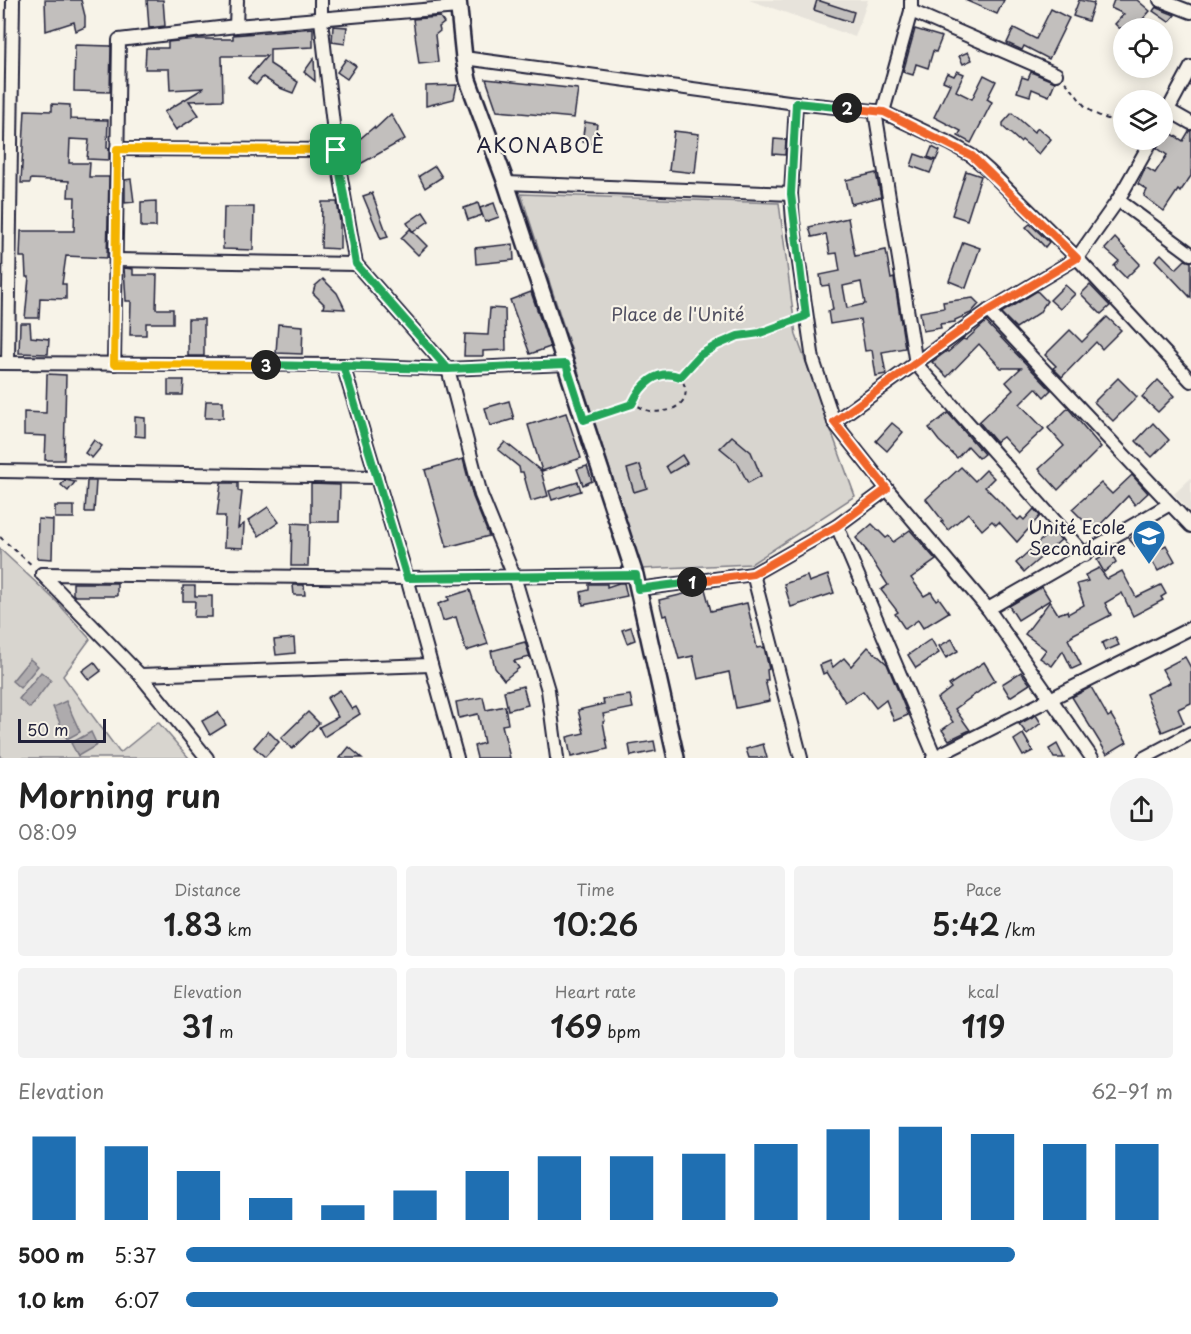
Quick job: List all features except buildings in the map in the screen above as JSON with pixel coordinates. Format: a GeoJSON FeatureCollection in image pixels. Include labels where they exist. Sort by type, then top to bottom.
{"type":"FeatureCollection","features":[{"type":"Feature","properties":{"kind":"street"},"geometry":{"type":"LineString","coordinates":[[14,0],[6,138],[4,363],[343,365],[448,369],[566,364]]}},
{"type":"Feature","properties":{"kind":"street"},"geometry":{"type":"LineString","coordinates":[[236,26],[237,0]]}},
{"type":"Feature","properties":{"kind":"street"},"geometry":{"type":"LineString","coordinates":[[321,0],[321,20],[336,150],[356,264],[448,369],[481,495],[514,576],[548,690],[556,758]]}},
{"type":"Feature","properties":{"kind":"street"},"geometry":{"type":"LineString","coordinates":[[1160,0],[1191,12]]}},
{"type":"Feature","properties":{"kind":"street"},"geometry":{"type":"LineString","coordinates":[[114,364],[119,40],[236,26],[321,20],[458,3],[468,80],[506,183],[637,582],[676,758]]}},
{"type":"Feature","properties":{"kind":"street"},"geometry":{"type":"LineString","coordinates":[[1056,74],[911,6],[879,111],[916,364],[1085,555]]}},
{"type":"Feature","properties":{"kind":"street"},"geometry":{"type":"LineString","coordinates":[[464,58],[796,103],[879,111],[972,156],[1077,258],[1191,381]]}},
{"type":"Feature","properties":{"kind":"street"},"geometry":{"type":"LineString","coordinates":[[1173,100],[1191,67]]}},
{"type":"Feature","properties":{"kind":"street"},"geometry":{"type":"LineString","coordinates":[[796,103],[791,194],[813,360],[834,422],[988,609],[1092,758]]}},
{"type":"Feature","properties":{"kind":"street"},"geometry":{"type":"LineString","coordinates":[[1173,117],[1191,123]]}},
{"type":"Feature","properties":{"kind":"street"},"geometry":{"type":"LineString","coordinates":[[117,149],[336,150]]}},
{"type":"Feature","properties":{"kind":"street"},"geometry":{"type":"LineString","coordinates":[[834,422],[988,311],[1077,258],[1118,200],[1146,150]]}},
{"type":"Feature","properties":{"kind":"street"},"geometry":{"type":"LineString","coordinates":[[506,183],[791,194]]}},
{"type":"Feature","properties":{"kind":"street"},"geometry":{"type":"LineString","coordinates":[[1118,200],[1191,254]]}},
{"type":"Feature","properties":{"kind":"street"},"geometry":{"type":"LineString","coordinates":[[116,260],[356,264]]}},
{"type":"Feature","properties":{"kind":"street"},"geometry":{"type":"LineString","coordinates":[[988,311],[1191,526]]}},
{"type":"Feature","properties":{"kind":"street"},"geometry":{"type":"LineString","coordinates":[[343,365],[407,578],[457,758]]}},
{"type":"Feature","properties":{"kind":"street"},"geometry":{"type":"LineString","coordinates":[[0,471],[376,477]]}},
{"type":"Feature","properties":{"kind":"street"},"geometry":{"type":"LineString","coordinates":[[42,574],[407,578],[514,576],[637,582],[753,574],[837,526],[887,489]]}},
{"type":"Feature","properties":{"kind":"street"},"geometry":{"type":"LineString","coordinates":[[988,609],[1170,504]]}},
{"type":"Feature","properties":{"kind":"street"},"geometry":{"type":"LineString","coordinates":[[837,526],[934,758],[1191,628]]}},
{"type":"Feature","properties":{"kind":"street"},"geometry":{"type":"LineString","coordinates":[[42,574],[140,675],[207,758]]}},
{"type":"Feature","properties":{"kind":"street"},"geometry":{"type":"LineString","coordinates":[[753,574],[801,758]]}},
{"type":"Feature","properties":{"kind":"street"},"geometry":{"type":"LineString","coordinates":[[140,675],[431,665]]}},
{"type":"Feature","properties":{"kind":"street"},"geometry":{"type":"LineString","coordinates":[[1144,758],[1191,733]]}},
{"type":"Feature","properties":{"kind":"path"},"geometry":{"type":"LineString","coordinates":[[1056,74],[1074,90],[1084,106],[1104,119],[1113,121]]}},
{"type":"Feature","properties":{"kind":"path"},"geometry":{"type":"LineString","coordinates":[[680,377],[700,355],[717,345],[738,336],[760,333],[806,316]]}},
{"type":"Feature","properties":{"kind":"path"},"geometry":{"type":"LineString","coordinates":[[584,420],[632,404],[641,409],[662,412],[680,405],[685,399],[687,391],[685,384],[680,377],[664,373],[651,379],[636,394],[632,404]]}},
{"type":"Feature","properties":{"kind":"path"},"geometry":{"type":"LineString","coordinates":[[0,537],[42,574]]}},
{"type":"Feature","properties":{"kind":"shaded area"},"geometry":{"type":"Polygon","coordinates":[[[749,0],[868,0],[855,37],[749,0]]]}},
{"type":"Feature","properties":{"kind":"shaded area"},"geometry":{"type":"Polygon","coordinates":[[[1191,478],[1191,513],[1174,494],[1191,478]]]}},
{"type":"Feature","properties":{"kind":"shaded area"},"geometry":{"type":"Polygon","coordinates":[[[30,659],[38,666],[20,688],[12,681],[30,659]]]}},
{"type":"Feature","properties":{"kind":"shaded area"},"geometry":{"type":"Polygon","coordinates":[[[41,672],[51,680],[30,708],[19,699],[41,672]]]}},
{"type":"Feature","properties":{"kind":"shaded area"},"geometry":{"type":"Polygon","coordinates":[[[66,701],[80,732],[67,739],[53,707],[66,701]]]}},
{"type":"Feature","properties":{"kind":"shaded area"},"geometry":{"type":"Polygon","coordinates":[[[91,732],[97,745],[78,756],[71,743],[91,732]]]}},
{"type":"Feature","properties":{"kind":"green space","name":"Place de l'Unité"},"geometry":{"type":"Polygon","coordinates":[[[521,194],[779,203],[796,335],[855,496],[751,564],[642,569],[521,194]]]}},
{"type":"Feature","properties":{"kind":"green space"},"geometry":{"type":"Polygon","coordinates":[[[0,549],[57,602],[90,639],[63,676],[120,753],[158,722],[189,758],[0,758],[0,549]]]}},
{"type":"Feature","properties":{"kind":"place","name":"Unité Ecole Secondaire"},"geometry":{"type":"Point","coordinates":[1149,565]}},
{"type":"Feature","properties":{"kind":"district","name":"AKONABOÈ"},"geometry":{"type":"Point","coordinates":[541,145]}},
{"type":"Feature","properties":{"kind":"route"},"geometry":{"type":"LineString","coordinates":[[336,150],[117,149],[114,364],[343,365],[396,367],[448,369],[566,364],[584,420],[632,404],[636,394],[651,379],[664,373],[680,377],[700,355],[717,345],[738,336],[760,333],[806,316],[791,194],[796,103],[884,112],[951,144],[972,156],[1077,258],[988,311],[834,422],[887,489],[837,526],[753,574],[638,589],[636,575],[407,578],[343,365],[448,369],[356,264],[336,150]]}}]}
